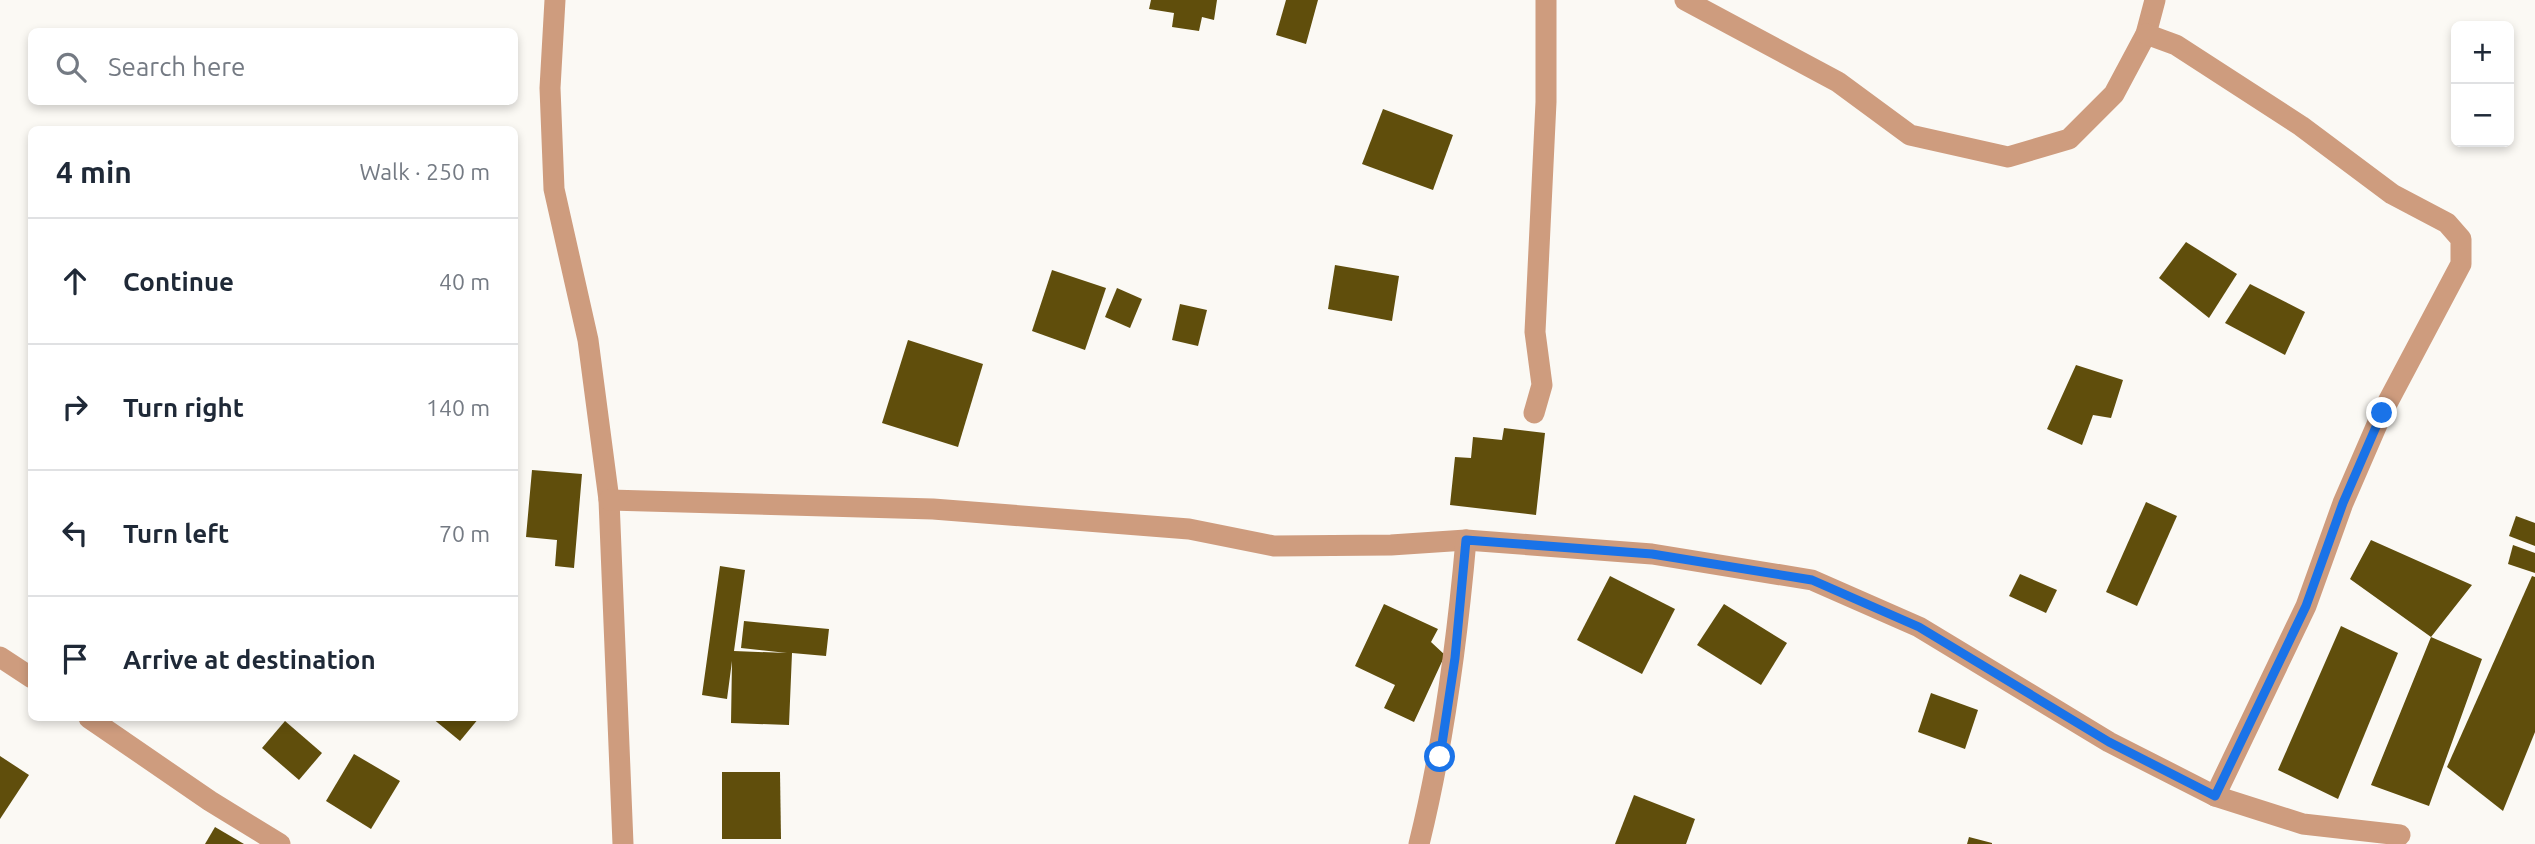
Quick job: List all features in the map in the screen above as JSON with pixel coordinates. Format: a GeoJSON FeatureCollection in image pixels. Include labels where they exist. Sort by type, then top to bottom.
{"type":"FeatureCollection","features":[{"type":"Feature","properties":{"kind":"street"},"geometry":{"type":"LineString","coordinates":[[555,0],[550,88],[554,189],[588,340],[609,500],[623,844]]}},
{"type":"Feature","properties":{"kind":"street"},"geometry":{"type":"LineString","coordinates":[[1534,413],[1542,385],[1535,332],[1546,102],[1546,0]]}},
{"type":"Feature","properties":{"kind":"street"},"geometry":{"type":"LineString","coordinates":[[1685,0],[1838,82],[1910,135],[2008,158],[2069,139],[2114,94],[2146,34],[2155,0]]}},
{"type":"Feature","properties":{"kind":"street"},"geometry":{"type":"LineString","coordinates":[[2146,34],[2176,44],[2267,103],[2392,194],[2447,223],[2460,239],[2462,264],[2382,413],[2343,503],[2306,606],[2215,796]]}},
{"type":"Feature","properties":{"kind":"street"},"geometry":{"type":"LineString","coordinates":[[609,500],[933,509],[1189,529],[1275,546],[1391,545],[1466,540],[1652,554],[1812,580],[1919,627],[2109,742],[2215,796],[2303,824],[2400,835]]}},
{"type":"Feature","properties":{"kind":"street"},"geometry":{"type":"LineString","coordinates":[[1419,844],[1442,744],[1455,658],[1466,540]]}},
{"type":"Feature","properties":{"kind":"street"},"geometry":{"type":"LineString","coordinates":[[0,657],[28,675]]}},
{"type":"Feature","properties":{"kind":"street"},"geometry":{"type":"LineString","coordinates":[[93,721],[210,801],[280,844]]}},
{"type":"Feature","properties":{"kind":"building"},"geometry":{"type":"Polygon","coordinates":[[[1151,0],[1217,0],[1214,20],[1202,17],[1199,31],[1172,27],[1174,13],[1149,9],[1151,0]]]}},
{"type":"Feature","properties":{"kind":"building"},"geometry":{"type":"Polygon","coordinates":[[[1286,0],[1318,0],[1306,44],[1276,35],[1286,0]]]}},
{"type":"Feature","properties":{"kind":"building"},"geometry":{"type":"Polygon","coordinates":[[[1383,109],[1453,135],[1433,190],[1362,164],[1383,109]]]}},
{"type":"Feature","properties":{"kind":"building"},"geometry":{"type":"Polygon","coordinates":[[[2186,242],[2237,274],[2209,318],[2159,278],[2186,242]]]}},
{"type":"Feature","properties":{"kind":"building"},"geometry":{"type":"Polygon","coordinates":[[[1335,265],[1399,276],[1392,321],[1328,309],[1335,265]]]}},
{"type":"Feature","properties":{"kind":"building"},"geometry":{"type":"Polygon","coordinates":[[[1052,270],[1106,288],[1085,350],[1032,331],[1052,270]]]}},
{"type":"Feature","properties":{"kind":"building"},"geometry":{"type":"Polygon","coordinates":[[[2250,284],[2305,312],[2285,355],[2225,323],[2250,284]]]}},
{"type":"Feature","properties":{"kind":"building"},"geometry":{"type":"Polygon","coordinates":[[[1117,288],[1142,299],[1130,328],[1105,317],[1117,288]]]}},
{"type":"Feature","properties":{"kind":"building"},"geometry":{"type":"Polygon","coordinates":[[[1180,304],[1207,310],[1198,346],[1172,340],[1180,304]]]}},
{"type":"Feature","properties":{"kind":"building"},"geometry":{"type":"Polygon","coordinates":[[[908,340],[983,364],[958,447],[882,423],[908,340]]]}},
{"type":"Feature","properties":{"kind":"building"},"geometry":{"type":"Polygon","coordinates":[[[2076,365],[2123,380],[2111,418],[2093,415],[2082,445],[2047,429],[2076,365]]]}},
{"type":"Feature","properties":{"kind":"building"},"geometry":{"type":"Polygon","coordinates":[[[1504,428],[1545,433],[1536,515],[1450,505],[1455,457],[1471,458],[1473,437],[1502,440],[1504,428]]]}},
{"type":"Feature","properties":{"kind":"building"},"geometry":{"type":"Polygon","coordinates":[[[532,470],[582,474],[574,568],[555,566],[557,540],[526,537],[532,470]]]}},
{"type":"Feature","properties":{"kind":"building"},"geometry":{"type":"Polygon","coordinates":[[[2146,502],[2177,516],[2137,606],[2106,592],[2146,502]]]}},
{"type":"Feature","properties":{"kind":"building"},"geometry":{"type":"Polygon","coordinates":[[[2516,516],[2535,523],[2535,546],[2509,536],[2516,516]]]}},
{"type":"Feature","properties":{"kind":"building"},"geometry":{"type":"Polygon","coordinates":[[[2371,540],[2472,585],[2431,637],[2350,579],[2371,540]]]}},
{"type":"Feature","properties":{"kind":"building"},"geometry":{"type":"Polygon","coordinates":[[[2513,545],[2535,553],[2535,573],[2508,564],[2513,545]]]}},
{"type":"Feature","properties":{"kind":"building"},"geometry":{"type":"Polygon","coordinates":[[[720,566],[745,570],[734,651],[787,653],[741,648],[744,621],[829,629],[826,656],[792,653],[789,725],[731,723],[732,661],[727,699],[702,695],[720,566]]]}},
{"type":"Feature","properties":{"kind":"building"},"geometry":{"type":"Polygon","coordinates":[[[2020,574],[2057,590],[2046,613],[2009,596],[2020,574]]]}},
{"type":"Feature","properties":{"kind":"building"},"geometry":{"type":"Polygon","coordinates":[[[1610,576],[1675,609],[1642,674],[1577,640],[1610,576]]]}},
{"type":"Feature","properties":{"kind":"building"},"geometry":{"type":"Polygon","coordinates":[[[2532,576],[2535,577],[2535,732],[2503,811],[2447,767],[2532,576]]]}},
{"type":"Feature","properties":{"kind":"building"},"geometry":{"type":"Polygon","coordinates":[[[1384,604],[1438,629],[1431,642],[1445,655],[1414,722],[1384,708],[1395,685],[1355,666],[1384,604]]]}},
{"type":"Feature","properties":{"kind":"building"},"geometry":{"type":"Polygon","coordinates":[[[1724,604],[1787,643],[1761,685],[1697,645],[1724,604]]]}},
{"type":"Feature","properties":{"kind":"building"},"geometry":{"type":"Polygon","coordinates":[[[2341,626],[2398,653],[2338,799],[2278,770],[2341,626]]]}},
{"type":"Feature","properties":{"kind":"building"},"geometry":{"type":"Polygon","coordinates":[[[2431,637],[2482,659],[2429,806],[2371,785],[2431,637]]]}},
{"type":"Feature","properties":{"kind":"building"},"geometry":{"type":"Polygon","coordinates":[[[1931,693],[1978,710],[1965,749],[1918,732],[1931,693]]]}},
{"type":"Feature","properties":{"kind":"building"},"geometry":{"type":"Polygon","coordinates":[[[285,721],[322,753],[299,780],[262,748],[285,721]]]}},
{"type":"Feature","properties":{"kind":"building"},"geometry":{"type":"Polygon","coordinates":[[[436,721],[477,721],[460,741],[436,721]]]}},
{"type":"Feature","properties":{"kind":"building"},"geometry":{"type":"Polygon","coordinates":[[[354,754],[400,781],[371,829],[326,801],[354,754]]]}},
{"type":"Feature","properties":{"kind":"building"},"geometry":{"type":"Polygon","coordinates":[[[0,756],[29,775],[0,819],[0,756]]]}},
{"type":"Feature","properties":{"kind":"building"},"geometry":{"type":"Polygon","coordinates":[[[722,772],[780,772],[781,839],[722,839],[722,772]]]}},
{"type":"Feature","properties":{"kind":"building"},"geometry":{"type":"Polygon","coordinates":[[[1634,795],[1695,819],[1686,844],[1615,844],[1634,795]]]}},
{"type":"Feature","properties":{"kind":"building"},"geometry":{"type":"Polygon","coordinates":[[[215,827],[244,844],[205,844],[215,827]]]}},
{"type":"Feature","properties":{"kind":"building"},"geometry":{"type":"Polygon","coordinates":[[[1969,837],[1992,843],[1992,844],[1967,844],[1969,837]]]}},
{"type":"Feature","properties":{"kind":"route"},"geometry":{"type":"LineString","coordinates":[[1440,757],[1455,658],[1466,540],[1652,554],[1812,580],[1919,627],[2109,742],[2215,796],[2306,606],[2343,503],[2382,413]]}}]}
